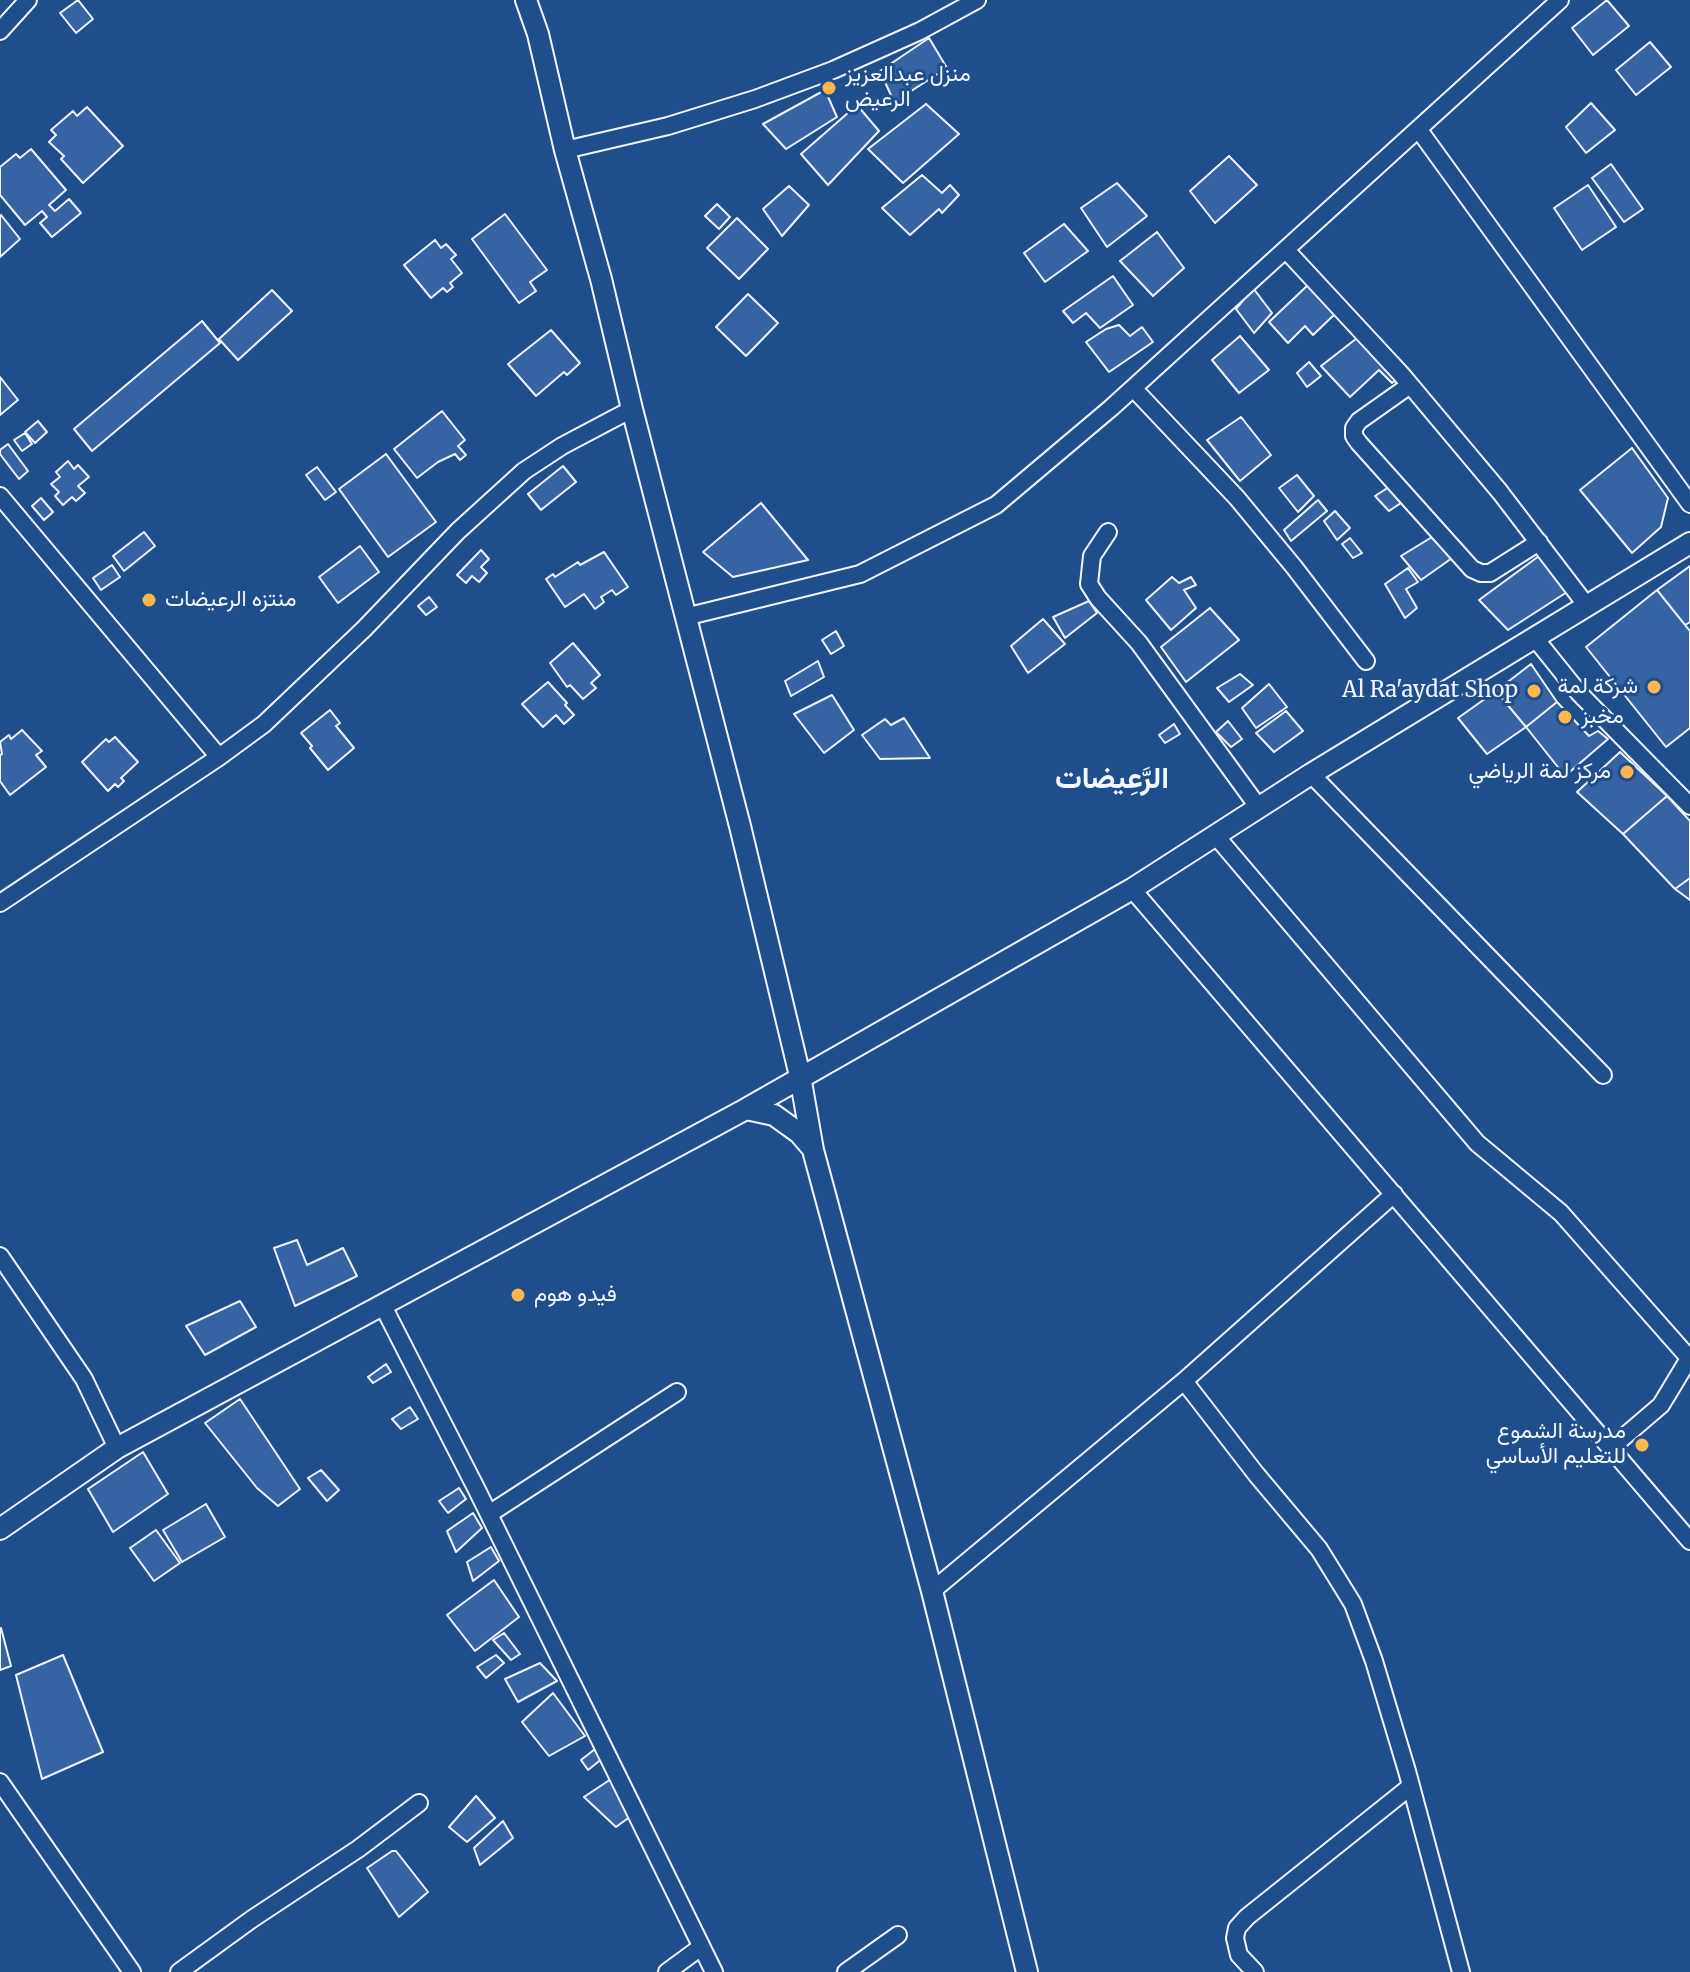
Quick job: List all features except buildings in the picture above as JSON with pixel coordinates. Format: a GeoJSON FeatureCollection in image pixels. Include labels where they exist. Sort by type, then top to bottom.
{"type":"FeatureCollection","features":[{"type":"Feature","properties":{"kind":"street"},"geometry":{"type":"LineString","coordinates":[[0,31],[28,0]]}},
{"type":"Feature","properties":{"kind":"street"},"geometry":{"type":"LineString","coordinates":[[526,0],[538,34],[565,150],[601,279],[740,826],[800,1076],[813,1150],[932,1591],[1027,1972]]}},
{"type":"Feature","properties":{"kind":"street"},"geometry":{"type":"LineString","coordinates":[[685,617],[860,574],[996,505],[1133,388],[1560,0]]}},
{"type":"Feature","properties":{"kind":"street"},"geometry":{"type":"LineString","coordinates":[[565,150],[668,126],[755,99],[833,70],[920,31],[973,1]]}},
{"type":"Feature","properties":{"kind":"street"},"geometry":{"type":"LineString","coordinates":[[1419,130],[1690,504]]}},
{"type":"Feature","properties":{"kind":"street"},"geometry":{"type":"LineString","coordinates":[[1286,250],[1410,385],[1500,492],[1587,606]]}},
{"type":"Feature","properties":{"kind":"street"},"geometry":{"type":"LineString","coordinates":[[1410,385],[1359,421],[1354,428],[1354,436],[1359,443],[1472,569],[1490,573],[1539,542]]}},
{"type":"Feature","properties":{"kind":"street"},"geometry":{"type":"LineString","coordinates":[[1133,388],[1237,498],[1366,661]]}},
{"type":"Feature","properties":{"kind":"street"},"geometry":{"type":"LineString","coordinates":[[0,903],[219,757],[275,713],[364,629],[458,531],[524,471],[583,434],[632,409]]}},
{"type":"Feature","properties":{"kind":"street"},"geometry":{"type":"LineString","coordinates":[[0,496],[219,757]]}},
{"type":"Feature","properties":{"kind":"street"},"geometry":{"type":"LineString","coordinates":[[1108,532],[1092,556],[1089,584],[1139,643],[1259,808]]}},
{"type":"Feature","properties":{"kind":"street"},"geometry":{"type":"LineString","coordinates":[[0,1529],[117,1448],[746,1109],[1132,889],[1311,774],[1690,543]]}},
{"type":"Feature","properties":{"kind":"street"},"geometry":{"type":"LineString","coordinates":[[1534,637],[1579,693],[1690,806]]}},
{"type":"Feature","properties":{"kind":"street"},"geometry":{"type":"LineString","coordinates":[[1311,774],[1603,1075]]}},
{"type":"Feature","properties":{"kind":"street"},"geometry":{"type":"LineString","coordinates":[[1216,836],[1477,1143],[1561,1213],[1690,1358],[1661,1405],[1612,1447]]}},
{"type":"Feature","properties":{"kind":"street"},"geometry":{"type":"LineString","coordinates":[[1132,889],[1690,1541]]}},
{"type":"Feature","properties":{"kind":"street"},"geometry":{"type":"LineString","coordinates":[[746,1109],[774,1115],[799,1133],[813,1150]]}},
{"type":"Feature","properties":{"kind":"street"},"geometry":{"type":"LineString","coordinates":[[932,1591],[1184,1381],[1394,1194]]}},
{"type":"Feature","properties":{"kind":"street"},"geometry":{"type":"LineString","coordinates":[[0,1256],[84,1379],[117,1448]]}},
{"type":"Feature","properties":{"kind":"street"},"geometry":{"type":"LineString","coordinates":[[382,1304],[714,1972]]}},
{"type":"Feature","properties":{"kind":"street"},"geometry":{"type":"LineString","coordinates":[[1184,1381],[1319,1549],[1353,1604],[1374,1661],[1411,1786],[1461,1972]]}},
{"type":"Feature","properties":{"kind":"street"},"geometry":{"type":"LineString","coordinates":[[489,1514],[677,1392]]}},
{"type":"Feature","properties":{"kind":"street"},"geometry":{"type":"LineString","coordinates":[[0,1782],[6,1803],[132,1972]]}},
{"type":"Feature","properties":{"kind":"street"},"geometry":{"type":"LineString","coordinates":[[1255,1972],[1239,1955],[1235,1938],[1237,1928],[1411,1786]]}},
{"type":"Feature","properties":{"kind":"street"},"geometry":{"type":"LineString","coordinates":[[179,1972],[358,1849],[419,1803]]}},
{"type":"Feature","properties":{"kind":"street"},"geometry":{"type":"LineString","coordinates":[[846,1972],[898,1935]]}},
{"type":"Feature","properties":{"kind":"street"},"geometry":{"type":"LineString","coordinates":[[667,1972],[701,1947]]}},
{"type":"Feature","properties":{"kind":"place","name":"منزل عبدالعزيز الرعيض"},"geometry":{"type":"Point","coordinates":[829,88]}},
{"type":"Feature","properties":{"kind":"place","name":"منتزه الرعيضات"},"geometry":{"type":"Point","coordinates":[149,600]}},
{"type":"Feature","properties":{"kind":"place","name":"شركة لمة"},"geometry":{"type":"Point","coordinates":[1654,687]}},
{"type":"Feature","properties":{"kind":"place","name":"Al Ra'aydat Shop"},"geometry":{"type":"Point","coordinates":[1534,691]}},
{"type":"Feature","properties":{"kind":"place","name":"مخبز"},"geometry":{"type":"Point","coordinates":[1565,717]}},
{"type":"Feature","properties":{"kind":"place","name":"مركز لمة الرياضي"},"geometry":{"type":"Point","coordinates":[1627,772]}},
{"type":"Feature","properties":{"kind":"place","name":"فيدو هوم"},"geometry":{"type":"Point","coordinates":[518,1295]}},
{"type":"Feature","properties":{"kind":"place","name":"مدرسة الشموع للتعليم الأساسي"},"geometry":{"type":"Point","coordinates":[1642,1445]}},
{"type":"Feature","properties":{"kind":"district","name":"الرَّعِيضات"},"geometry":{"type":"Point","coordinates":[1112,780]}}]}
